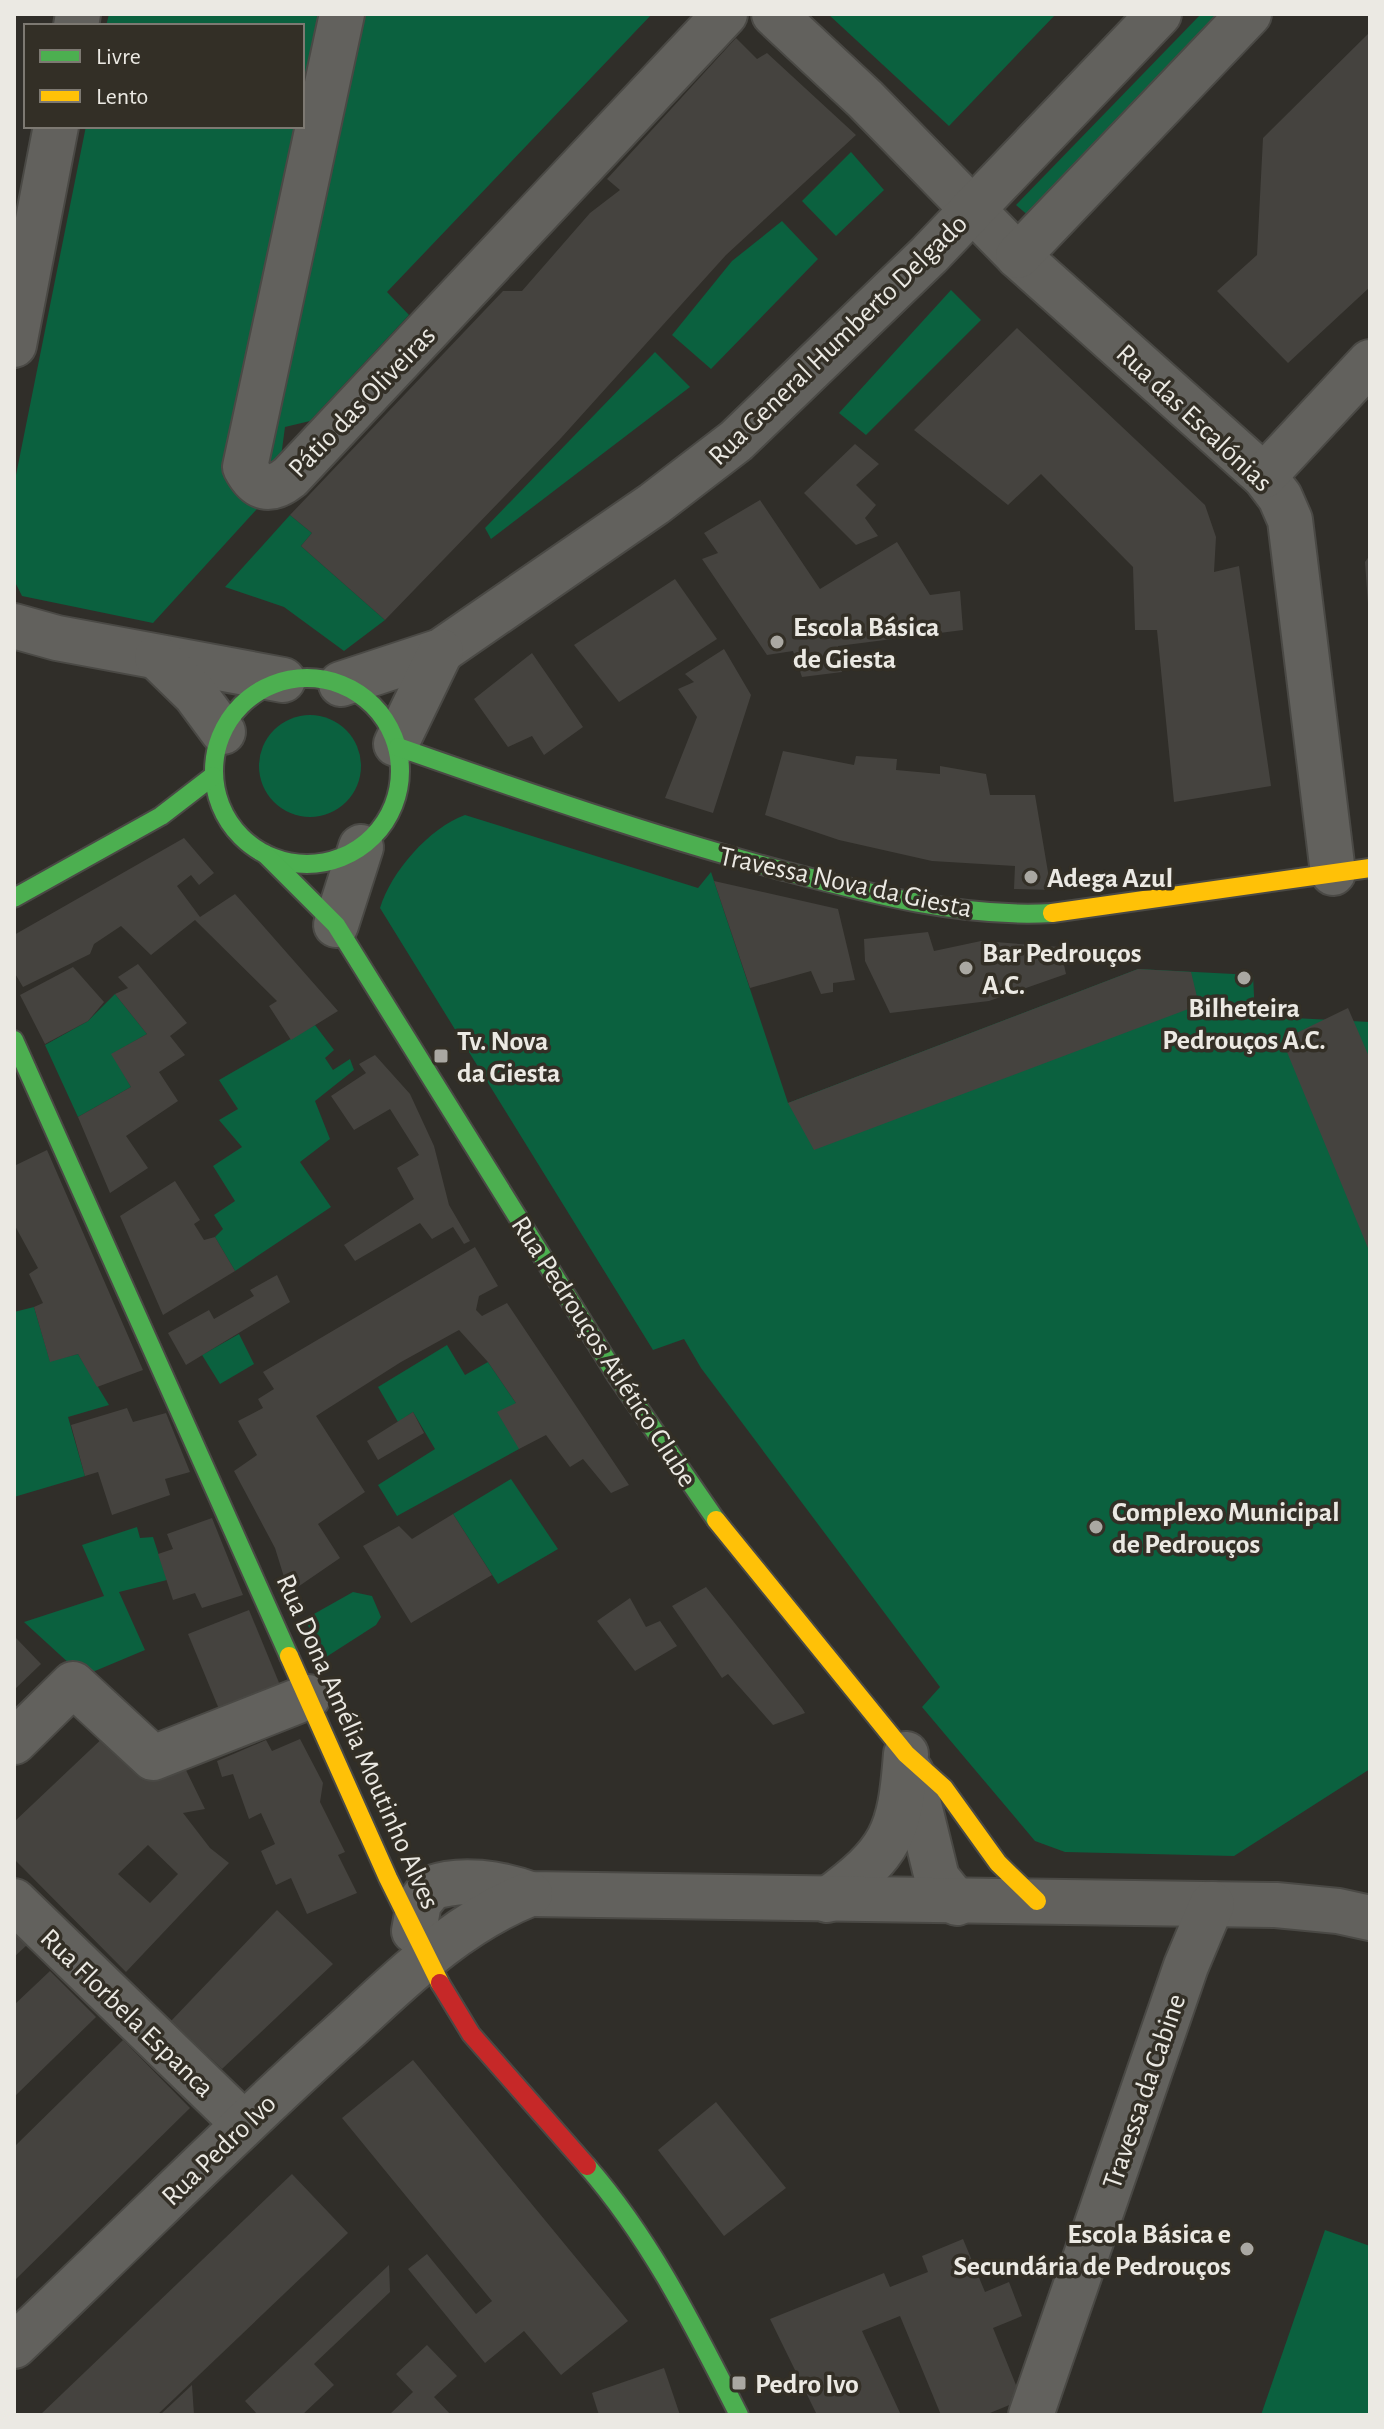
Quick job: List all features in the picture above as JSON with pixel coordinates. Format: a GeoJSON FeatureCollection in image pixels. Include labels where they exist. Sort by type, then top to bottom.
{"type":"FeatureCollection","features":[{"type":"Feature","properties":{"kind":"street","name":"Pátio das Oliveiras"},"geometry":{"type":"LineString","coordinates":[[342,14],[245,467],[253,482],[267,489],[277,487],[290,477],[725,14]]}},
{"type":"Feature","properties":{"kind":"street","name":"Rua das Escalónias"},"geometry":{"type":"LineString","coordinates":[[774,14],[865,99],[1018,256],[1264,476],[1280,497],[1290,520],[1351,871]]}},
{"type":"Feature","properties":{"kind":"street","name":"Rua General Humberto Delgado"},"geometry":{"type":"LineString","coordinates":[[341,684],[441,651],[654,504],[736,441],[973,209],[1159,14]]}},
{"type":"Feature","properties":{"kind":"street"},"geometry":{"type":"LineString","coordinates":[[1018,256],[1249,14]]}},
{"type":"Feature","properties":{"kind":"street"},"geometry":{"type":"LineString","coordinates":[[14,345],[56,128]]}},
{"type":"Feature","properties":{"kind":"street"},"geometry":{"type":"LineString","coordinates":[[1264,476],[1370,362]]}},
{"type":"Feature","properties":{"kind":"street"},"geometry":{"type":"LineString","coordinates":[[14,626],[57,638],[283,680],[315,677],[341,684],[373,704],[397,746],[406,788],[379,831],[361,847],[319,863],[295,863],[265,854],[239,834],[221,808],[213,776],[217,745],[231,716],[254,694],[283,680]]}},
{"type":"Feature","properties":{"kind":"street","name":"Rua General Humberto Delgado"},"geometry":{"type":"LineString","coordinates":[[397,746],[441,651]]}},
{"type":"Feature","properties":{"kind":"street"},"geometry":{"type":"LineString","coordinates":[[157,657],[195,694],[223,732]]}},
{"type":"Feature","properties":{"kind":"street","name":"Travessa Nova da Giesta"},"geometry":{"type":"LineString","coordinates":[[397,746],[679,844],[870,893],[988,912],[1068,912],[1351,871]]}},
{"type":"Feature","properties":{"kind":"street"},"geometry":{"type":"LineString","coordinates":[[444,780],[474,774]]}},
{"type":"Feature","properties":{"kind":"street"},"geometry":{"type":"LineString","coordinates":[[14,898],[161,816],[213,776]]}},
{"type":"Feature","properties":{"kind":"street"},"geometry":{"type":"LineString","coordinates":[[161,816],[221,808]]}},
{"type":"Feature","properties":{"kind":"street"},"geometry":{"type":"LineString","coordinates":[[336,925],[361,847]]}},
{"type":"Feature","properties":{"kind":"street","name":"Rua Pedrouços Atlético Clube"},"geometry":{"type":"LineString","coordinates":[[265,854],[336,925],[616,1375],[705,1506],[906,1754],[927,1767],[944,1785],[996,1861],[1037,1901]]}},
{"type":"Feature","properties":{"kind":"street","name":"Rua Dona Amélia Moutinho Alves"},"geometry":{"type":"LineString","coordinates":[[14,1040],[420,1944],[471,2034],[618,2202],[675,2289],[739,2415]]}},
{"type":"Feature","properties":{"kind":"street"},"geometry":{"type":"LineString","coordinates":[[14,1742],[73,1684],[153,1758],[308,1697]]}},
{"type":"Feature","properties":{"kind":"street"},"geometry":{"type":"LineString","coordinates":[[827,1900],[881,1854],[894,1831],[902,1805],[906,1754]]}},
{"type":"Feature","properties":{"kind":"street","name":"Rua Pedrouços Atlético Clube"},"geometry":{"type":"LineString","coordinates":[[906,1754],[937,1878],[957,1903]]}},
{"type":"Feature","properties":{"kind":"street"},"geometry":{"type":"LineString","coordinates":[[420,1944],[423,1895],[439,1885],[495,1884],[530,1894],[957,1903],[1212,1904],[1291,1907],[1370,1918]]}},
{"type":"Feature","properties":{"kind":"street","name":"Rua Florbela Espanca"},"geometry":{"type":"LineString","coordinates":[[14,1901],[243,2123]]}},
{"type":"Feature","properties":{"kind":"street","name":"Travessa da Cabine"},"geometry":{"type":"LineString","coordinates":[[1031,2415],[1186,1966],[1212,1904]]}},
{"type":"Feature","properties":{"kind":"street","name":"Rua Pedro Ivo"},"geometry":{"type":"LineString","coordinates":[[14,2346],[243,2123],[420,1944]]}},
{"type":"Feature","properties":{"kind":"green space"},"geometry":{"type":"Polygon","coordinates":[[[109,14],[652,14],[387,292],[409,315],[310,421],[285,427],[277,487],[153,623],[22,596],[14,580],[14,485],[86,128],[304,128],[304,24],[106,24],[109,14]]]}},
{"type":"Feature","properties":{"kind":"green space"},"geometry":{"type":"Polygon","coordinates":[[[828,14],[1056,14],[949,126],[828,14]]]}},
{"type":"Feature","properties":{"kind":"green space"},"geometry":{"type":"Polygon","coordinates":[[[1201,14],[1224,14],[1030,217],[1016,205],[1201,14]]]}},
{"type":"Feature","properties":{"kind":"green space"},"geometry":{"type":"Polygon","coordinates":[[[851,152],[884,190],[836,236],[802,201],[851,152]]]}},
{"type":"Feature","properties":{"kind":"green space"},"geometry":{"type":"Polygon","coordinates":[[[782,221],[818,259],[711,369],[672,335],[732,261],[782,221]]]}},
{"type":"Feature","properties":{"kind":"green space"},"geometry":{"type":"Polygon","coordinates":[[[951,290],[981,320],[866,435],[839,413],[951,290]]]}},
{"type":"Feature","properties":{"kind":"green space"},"geometry":{"type":"Polygon","coordinates":[[[655,352],[690,387],[491,539],[485,528],[655,352]]]}},
{"type":"Feature","properties":{"kind":"green space"},"geometry":{"type":"Polygon","coordinates":[[[290,515],[312,533],[301,546],[385,620],[344,651],[284,607],[225,587],[290,515]]]}},
{"type":"Feature","properties":{"kind":"green space"},"geometry":{"type":"Polygon","coordinates":[[[310,715],[329,719],[346,730],[357,747],[361,766],[357,785],[346,802],[329,813],[310,817],[291,813],[274,802],[263,785],[259,766],[263,747],[274,730],[291,719],[310,715]]]}},
{"type":"Feature","properties":{"kind":"green space","name":"Complexo Municipal de Pedrouços"},"geometry":{"type":"Polygon","coordinates":[[[465,815],[698,888],[711,872],[788,1103],[1138,969],[1253,975],[1255,1016],[1370,1022],[1370,1769],[1234,1856],[1065,1852],[1035,1841],[922,1707],[940,1687],[701,1368],[684,1339],[653,1350],[380,908],[393,880],[413,853],[438,830],[465,815]]]}},
{"type":"Feature","properties":{"kind":"green space"},"geometry":{"type":"Polygon","coordinates":[[[115,994],[147,1034],[112,1054],[131,1087],[78,1117],[45,1045],[88,1021],[115,994]]]}},
{"type":"Feature","properties":{"kind":"green space"},"geometry":{"type":"Polygon","coordinates":[[[315,1025],[334,1050],[325,1058],[333,1070],[350,1059],[354,1070],[315,1101],[330,1139],[300,1162],[331,1207],[235,1271],[215,1237],[223,1229],[214,1215],[235,1201],[213,1166],[242,1147],[219,1120],[238,1109],[219,1080],[315,1025]]]}},
{"type":"Feature","properties":{"kind":"green space"},"geometry":{"type":"Polygon","coordinates":[[[34,1307],[50,1361],[78,1354],[109,1405],[68,1417],[85,1476],[14,1497],[14,1312],[34,1307]]]}},
{"type":"Feature","properties":{"kind":"green space"},"geometry":{"type":"Polygon","coordinates":[[[239,1334],[254,1364],[220,1384],[202,1355],[239,1334]]]}},
{"type":"Feature","properties":{"kind":"green space"},"geometry":{"type":"Polygon","coordinates":[[[447,1345],[465,1375],[488,1362],[516,1403],[519,1449],[397,1516],[378,1485],[435,1449],[413,1412],[398,1422],[378,1387],[447,1345]]]}},
{"type":"Feature","properties":{"kind":"green space"},"geometry":{"type":"Polygon","coordinates":[[[511,1479],[558,1549],[498,1584],[453,1514],[511,1479]]]}},
{"type":"Feature","properties":{"kind":"green space"},"geometry":{"type":"Polygon","coordinates":[[[137,1527],[140,1538],[153,1537],[167,1580],[119,1592],[145,1650],[83,1676],[24,1622],[104,1596],[82,1545],[137,1527]]]}},
{"type":"Feature","properties":{"kind":"green space"},"geometry":{"type":"Polygon","coordinates":[[[353,1592],[372,1596],[381,1617],[376,1625],[323,1659],[305,1619],[353,1592]]]}},
{"type":"Feature","properties":{"kind":"green space"},"geometry":{"type":"Polygon","coordinates":[[[1325,2230],[1370,2246],[1370,2415],[1261,2415],[1325,2230]]]}},
{"type":"Feature","properties":{"kind":"building"},"geometry":{"type":"Polygon","coordinates":[[[1370,32],[1370,287],[1288,363],[1217,291],[1257,255],[1263,138],[1370,32]]]}},
{"type":"Feature","properties":{"kind":"building"},"geometry":{"type":"Polygon","coordinates":[[[736,38],[757,59],[767,53],[856,135],[726,255],[561,438],[385,620],[301,546],[312,533],[290,515],[503,291],[522,291],[590,213],[620,190],[607,179],[736,38]]]}},
{"type":"Feature","properties":{"kind":"building"},"geometry":{"type":"Polygon","coordinates":[[[1017,328],[1205,505],[1216,537],[1214,572],[1239,566],[1271,786],[1174,802],[1157,630],[1135,630],[1133,567],[1041,474],[1008,505],[914,430],[1017,328]]]}},
{"type":"Feature","properties":{"kind":"building"},"geometry":{"type":"Polygon","coordinates":[[[855,444],[879,464],[856,485],[876,505],[865,518],[878,536],[856,545],[804,493],[855,444]]]}},
{"type":"Feature","properties":{"kind":"building"},"geometry":{"type":"Polygon","coordinates":[[[760,500],[820,589],[897,542],[930,595],[960,591],[963,630],[838,646],[842,672],[802,677],[793,651],[767,655],[702,559],[718,553],[704,533],[760,500]]]}},
{"type":"Feature","properties":{"kind":"building"},"geometry":{"type":"Polygon","coordinates":[[[1370,555],[1370,604],[1368,604],[1365,562],[1370,555]]]}},
{"type":"Feature","properties":{"kind":"building"},"geometry":{"type":"Polygon","coordinates":[[[675,579],[717,639],[619,702],[574,645],[675,579]]]}},
{"type":"Feature","properties":{"kind":"building"},"geometry":{"type":"Polygon","coordinates":[[[724,649],[751,695],[713,813],[665,798],[697,717],[678,689],[694,682],[685,674],[724,649]]]}},
{"type":"Feature","properties":{"kind":"building"},"geometry":{"type":"Polygon","coordinates":[[[532,653],[583,727],[544,755],[532,736],[508,747],[474,699],[532,653]]]}},
{"type":"Feature","properties":{"kind":"building"},"geometry":{"type":"Polygon","coordinates":[[[783,751],[854,765],[856,756],[897,759],[896,770],[940,774],[940,766],[986,774],[990,795],[1035,795],[1051,890],[1014,889],[1015,866],[932,861],[839,840],[765,815],[783,751]]]}},
{"type":"Feature","properties":{"kind":"building"},"geometry":{"type":"Polygon","coordinates":[[[184,838],[214,873],[199,885],[191,875],[177,886],[200,917],[235,894],[338,1011],[291,1040],[269,1006],[277,1001],[195,920],[151,955],[121,926],[94,944],[90,954],[23,987],[14,972],[14,935],[184,838]]]}},
{"type":"Feature","properties":{"kind":"building"},"geometry":{"type":"Polygon","coordinates":[[[714,881],[838,909],[855,980],[833,983],[833,992],[821,994],[811,971],[750,988],[714,881]]]}},
{"type":"Feature","properties":{"kind":"building","name":"Bar Pedrouços A.C."},"geometry":{"type":"Polygon","coordinates":[[[928,932],[934,951],[981,941],[1060,947],[1066,974],[989,1001],[890,1013],[865,961],[864,939],[928,932]]]}},
{"type":"Feature","properties":{"kind":"building"},"geometry":{"type":"Polygon","coordinates":[[[138,964],[187,1023],[170,1036],[185,1055],[159,1072],[178,1101],[126,1136],[148,1168],[110,1193],[78,1117],[131,1087],[111,1054],[147,1034],[115,994],[128,988],[118,977],[138,964]]]}},
{"type":"Feature","properties":{"kind":"building"},"geometry":{"type":"Polygon","coordinates":[[[73,967],[104,1002],[88,1021],[45,1044],[20,995],[73,967]]]}},
{"type":"Feature","properties":{"kind":"building"},"geometry":{"type":"Polygon","coordinates":[[[1138,969],[1191,972],[1199,1005],[814,1150],[788,1103],[1138,969]]]}},
{"type":"Feature","properties":{"kind":"building"},"geometry":{"type":"Polygon","coordinates":[[[1348,1008],[1370,1059],[1370,1253],[1282,1040],[1348,1008]]]}},
{"type":"Feature","properties":{"kind":"building"},"geometry":{"type":"Polygon","coordinates":[[[375,1055],[410,1094],[434,1146],[449,1205],[470,1241],[464,1244],[453,1227],[432,1239],[420,1223],[355,1261],[344,1245],[414,1199],[397,1168],[419,1155],[390,1109],[354,1130],[331,1096],[366,1073],[359,1064],[375,1055]]]}},
{"type":"Feature","properties":{"kind":"building"},"geometry":{"type":"Polygon","coordinates":[[[47,1150],[143,1370],[97,1387],[78,1354],[50,1362],[34,1307],[43,1303],[29,1274],[38,1268],[14,1224],[14,1166],[47,1150]]]}},
{"type":"Feature","properties":{"kind":"building"},"geometry":{"type":"Polygon","coordinates":[[[175,1181],[200,1220],[194,1224],[204,1240],[215,1237],[235,1271],[163,1315],[120,1216],[175,1181]]]}},
{"type":"Feature","properties":{"kind":"building"},"geometry":{"type":"Polygon","coordinates":[[[475,1247],[498,1286],[479,1296],[476,1310],[482,1316],[507,1303],[629,1485],[611,1493],[583,1459],[570,1467],[546,1435],[519,1449],[497,1412],[516,1403],[488,1362],[459,1330],[401,1362],[316,1416],[365,1492],[318,1524],[340,1558],[289,1593],[275,1548],[234,1471],[257,1455],[238,1421],[263,1408],[258,1399],[274,1389],[263,1372],[475,1247]]]}},
{"type":"Feature","properties":{"kind":"building"},"geometry":{"type":"Polygon","coordinates":[[[277,1275],[290,1302],[186,1365],[168,1333],[209,1310],[214,1319],[254,1296],[250,1290],[277,1275]]]}},
{"type":"Feature","properties":{"kind":"building"},"geometry":{"type":"Polygon","coordinates":[[[127,1408],[133,1422],[166,1413],[190,1472],[165,1479],[170,1495],[112,1515],[98,1472],[85,1476],[71,1425],[127,1408]]]}},
{"type":"Feature","properties":{"kind":"building"},"geometry":{"type":"Polygon","coordinates":[[[413,1412],[424,1433],[378,1460],[367,1441],[413,1412]]]}},
{"type":"Feature","properties":{"kind":"building"},"geometry":{"type":"Polygon","coordinates":[[[453,1514],[492,1575],[411,1623],[363,1546],[399,1526],[412,1539],[453,1514]]]}},
{"type":"Feature","properties":{"kind":"building"},"geometry":{"type":"Polygon","coordinates":[[[212,1518],[243,1595],[202,1608],[195,1593],[173,1600],[158,1554],[173,1549],[167,1534],[212,1518]]]}},
{"type":"Feature","properties":{"kind":"building"},"geometry":{"type":"Polygon","coordinates":[[[706,1587],[805,1713],[773,1725],[728,1674],[722,1678],[672,1606],[706,1587]]]}},
{"type":"Feature","properties":{"kind":"building"},"geometry":{"type":"Polygon","coordinates":[[[630,1598],[646,1627],[660,1621],[677,1646],[635,1671],[597,1621],[630,1598]]]}},
{"type":"Feature","properties":{"kind":"building"},"geometry":{"type":"Polygon","coordinates":[[[249,1610],[282,1690],[221,1714],[188,1634],[249,1610]]]}},
{"type":"Feature","properties":{"kind":"building"},"geometry":{"type":"Polygon","coordinates":[[[14,1636],[41,1664],[14,1690],[14,1636]]]}},
{"type":"Feature","properties":{"kind":"building"},"geometry":{"type":"Polygon","coordinates":[[[108,1733],[182,1762],[205,1809],[183,1813],[210,1848],[229,1863],[126,1972],[14,1859],[14,1822],[108,1733]],[[148,1845],[118,1874],[150,1903],[178,1874],[148,1845]]]}},
{"type":"Feature","properties":{"kind":"building"},"geometry":{"type":"Polygon","coordinates":[[[300,1739],[323,1783],[320,1802],[345,1852],[338,1855],[357,1893],[307,1914],[291,1878],[276,1885],[261,1851],[275,1844],[261,1813],[249,1819],[233,1774],[222,1777],[217,1761],[266,1740],[272,1751],[300,1739]]]}},
{"type":"Feature","properties":{"kind":"building"},"geometry":{"type":"Polygon","coordinates":[[[277,1910],[333,1964],[222,2069],[171,2021],[277,1910]]]}},
{"type":"Feature","properties":{"kind":"building"},"geometry":{"type":"Polygon","coordinates":[[[14,1932],[27,1945],[14,1957],[14,1932]]]}},
{"type":"Feature","properties":{"kind":"building"},"geometry":{"type":"Polygon","coordinates":[[[50,1971],[96,2017],[14,2097],[14,2005],[50,1971]]]}},
{"type":"Feature","properties":{"kind":"building"},"geometry":{"type":"Polygon","coordinates":[[[123,2040],[190,2108],[14,2281],[14,2147],[123,2040]]]}},
{"type":"Feature","properties":{"kind":"building"},"geometry":{"type":"Polygon","coordinates":[[[413,2060],[628,2321],[561,2375],[524,2331],[485,2363],[408,2269],[427,2254],[476,2314],[492,2301],[342,2118],[413,2060]]]}},
{"type":"Feature","properties":{"kind":"building"},"geometry":{"type":"Polygon","coordinates":[[[716,2102],[786,2188],[724,2236],[658,2150],[716,2102]]]}},
{"type":"Feature","properties":{"kind":"building"},"geometry":{"type":"Polygon","coordinates":[[[292,2174],[348,2233],[157,2415],[40,2415],[292,2174]]]}},
{"type":"Feature","properties":{"kind":"building"},"geometry":{"type":"Polygon","coordinates":[[[963,2239],[985,2292],[1009,2282],[1022,2316],[993,2328],[1022,2400],[985,2415],[941,2415],[900,2316],[862,2331],[901,2415],[817,2415],[770,2319],[884,2273],[890,2287],[928,2272],[922,2256],[963,2239]]]}},
{"type":"Feature","properties":{"kind":"building"},"geometry":{"type":"Polygon","coordinates":[[[389,2265],[390,2292],[314,2364],[334,2385],[302,2415],[258,2415],[245,2401],[389,2265]]]}},
{"type":"Feature","properties":{"kind":"building"},"geometry":{"type":"Polygon","coordinates":[[[427,2345],[457,2376],[434,2397],[451,2415],[389,2415],[413,2392],[396,2374],[427,2345]]]}},
{"type":"Feature","properties":{"kind":"building"},"geometry":{"type":"Polygon","coordinates":[[[664,2368],[680,2415],[599,2415],[592,2393],[664,2368]]]}},
{"type":"Feature","properties":{"kind":"building"},"geometry":{"type":"Polygon","coordinates":[[[192,2385],[194,2415],[160,2415],[192,2385]]]}},
{"type":"Feature","properties":{"kind":"traffic: fast"},"geometry":{"type":"LineString","coordinates":[[307,678],[342,685],[373,705],[393,736],[400,771],[393,806],[373,837],[342,857],[307,864],[272,857],[241,837],[221,806],[214,771],[221,736],[241,705],[272,685],[307,678]]}},
{"type":"Feature","properties":{"kind":"traffic: fast"},"geometry":{"type":"LineString","coordinates":[[398,747],[638,828],[817,880],[950,908],[1018,914],[1052,913]]}},
{"type":"Feature","properties":{"kind":"traffic: fast"},"geometry":{"type":"LineString","coordinates":[[14,898],[161,816],[213,776]]}},
{"type":"Feature","properties":{"kind":"traffic: fast"},"geometry":{"type":"LineString","coordinates":[[265,854],[336,925],[616,1375],[716,1520]]}},
{"type":"Feature","properties":{"kind":"traffic: fast"},"geometry":{"type":"LineString","coordinates":[[14,1040],[289,1656]]}},
{"type":"Feature","properties":{"kind":"traffic: fast"},"geometry":{"type":"LineString","coordinates":[[587,2166],[652,2255],[739,2415]]}},
{"type":"Feature","properties":{"kind":"traffic: slow"},"geometry":{"type":"LineString","coordinates":[[1052,913],[1370,868]]}},
{"type":"Feature","properties":{"kind":"traffic: slow"},"geometry":{"type":"LineString","coordinates":[[716,1520],[906,1754],[944,1788],[998,1863],[1037,1901]]}},
{"type":"Feature","properties":{"kind":"traffic: slow"},"geometry":{"type":"LineString","coordinates":[[289,1656],[388,1878],[440,1983]]}},
{"type":"Feature","properties":{"kind":"traffic: jam"},"geometry":{"type":"LineString","coordinates":[[440,1983],[471,2034],[587,2166]]}},
{"type":"Feature","properties":{"kind":"place","name":"Escola Básica de Giesta"},"geometry":{"type":"Point","coordinates":[777,642]}},
{"type":"Feature","properties":{"kind":"place","name":"Adega Azul"},"geometry":{"type":"Point","coordinates":[1031,877]}},
{"type":"Feature","properties":{"kind":"place","name":"Bar Pedrouços A.C."},"geometry":{"type":"Point","coordinates":[966,968]}},
{"type":"Feature","properties":{"kind":"place","name":"Bilheteira Pedrouços A.C."},"geometry":{"type":"Point","coordinates":[1244,978]}},
{"type":"Feature","properties":{"kind":"place","name":"Tv. Nova da Giesta"},"geometry":{"type":"Point","coordinates":[441,1056]}},
{"type":"Feature","properties":{"kind":"place","name":"Complexo Municipal de Pedrouços"},"geometry":{"type":"Point","coordinates":[1096,1527]}},
{"type":"Feature","properties":{"kind":"place","name":"Escola Básica e Secundária de Pedrouços"},"geometry":{"type":"Point","coordinates":[1247,2249]}},
{"type":"Feature","properties":{"kind":"place","name":"Pedro Ivo"},"geometry":{"type":"Point","coordinates":[739,2383]}}]}
